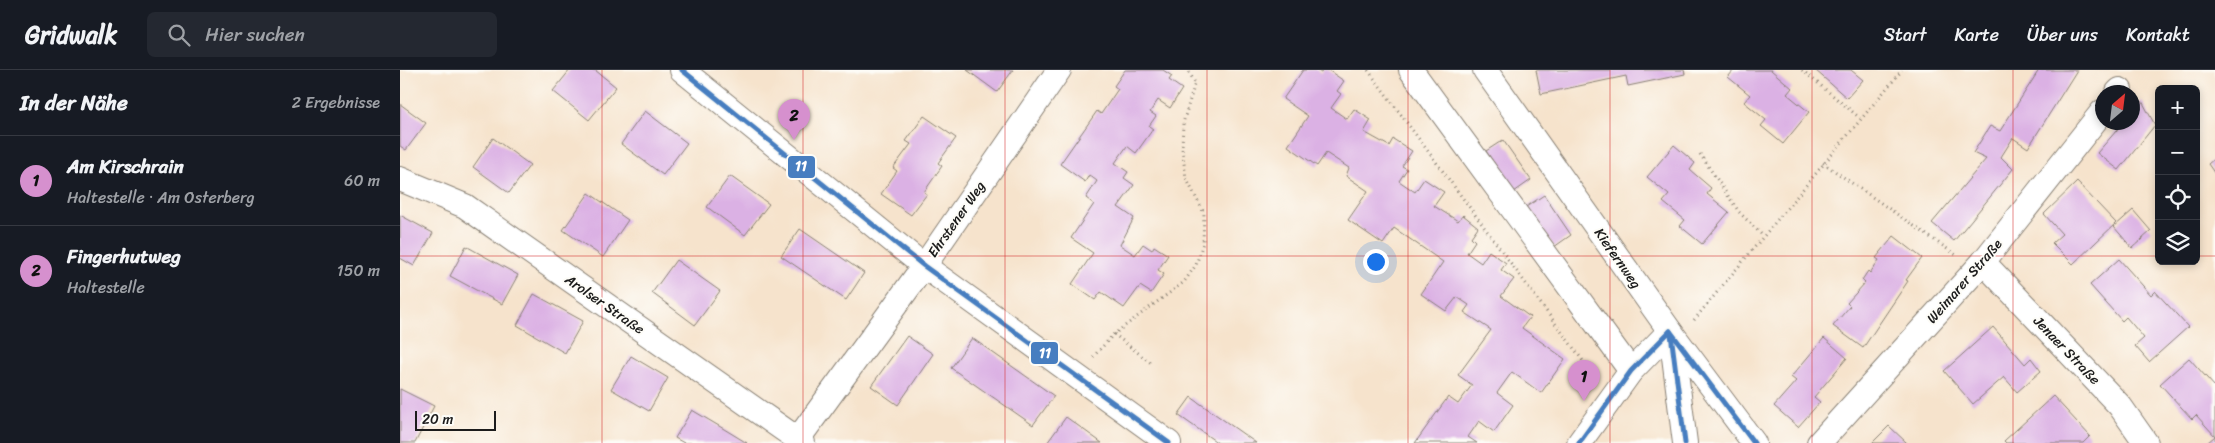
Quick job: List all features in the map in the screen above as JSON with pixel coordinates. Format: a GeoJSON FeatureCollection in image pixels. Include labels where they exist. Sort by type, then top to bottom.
{"type":"FeatureCollection","features":[{"type":"Feature","properties":{"kind":"street"},"geometry":{"type":"LineString","coordinates":[[682,70],[924,266],[1169,443]]}},
{"type":"Feature","properties":{"kind":"street","name":"Ehrstener Weg"},"geometry":{"type":"LineString","coordinates":[[801,441],[1059,70]]}},
{"type":"Feature","properties":{"kind":"street"},"geometry":{"type":"LineString","coordinates":[[1411,70],[1631,371]]}},
{"type":"Feature","properties":{"kind":"street","name":"Kiefernweg"},"geometry":{"type":"LineString","coordinates":[[1485,70],[1670,331],[1754,443]]}},
{"type":"Feature","properties":{"kind":"street","name":"Weimarer Straße"},"geometry":{"type":"LineString","coordinates":[[1819,443],[1983,262],[2095,121]]}},
{"type":"Feature","properties":{"kind":"street","name":"Arolser Straße"},"geometry":{"type":"LineString","coordinates":[[400,179],[465,206],[801,441]]}},
{"type":"Feature","properties":{"kind":"street","name":"Jenaer Straße"},"geometry":{"type":"LineString","coordinates":[[1983,262],[2120,406],[2146,443]]}},
{"type":"Feature","properties":{"kind":"street"},"geometry":{"type":"LineString","coordinates":[[1579,443],[1631,371],[1670,331]]}},
{"type":"Feature","properties":{"kind":"street"},"geometry":{"type":"LineString","coordinates":[[1670,331],[1685,443]]}},
{"type":"Feature","properties":{"kind":"path"},"geometry":{"type":"LineString","coordinates":[[1076,376],[1114,334],[1184,282],[1196,265],[1203,243],[1204,213],[1186,178],[1182,148],[1183,123],[1195,83],[1188,70]]}},
{"type":"Feature","properties":{"kind":"path"},"geometry":{"type":"LineString","coordinates":[[1368,70],[1611,398]]}},
{"type":"Feature","properties":{"kind":"path"},"geometry":{"type":"LineString","coordinates":[[1802,70],[1860,118]]}},
{"type":"Feature","properties":{"kind":"path"},"geometry":{"type":"LineString","coordinates":[[1670,331],[1695,320],[1860,118],[1902,70]]}},
{"type":"Feature","properties":{"kind":"path"},"geometry":{"type":"LineString","coordinates":[[1700,154],[1740,212],[1763,236]]}},
{"type":"Feature","properties":{"kind":"path"},"geometry":{"type":"LineString","coordinates":[[1823,163],[1961,259],[1983,262]]}},
{"type":"Feature","properties":{"kind":"path"},"geometry":{"type":"LineString","coordinates":[[1114,334],[1151,363]]}},
{"type":"Feature","properties":{"kind":"building"},"geometry":{"type":"Polygon","coordinates":[[[570,70],[595,70],[616,87],[589,120],[553,91],[570,70]]]}},
{"type":"Feature","properties":{"kind":"building"},"geometry":{"type":"Polygon","coordinates":[[[967,70],[1013,70],[997,92],[967,70]]]}},
{"type":"Feature","properties":{"kind":"building"},"geometry":{"type":"Polygon","coordinates":[[[1125,70],[1163,70],[1172,76],[1169,80],[1182,89],[1170,108],[1158,100],[1150,112],[1156,116],[1149,126],[1153,129],[1136,153],[1127,146],[1115,163],[1128,172],[1124,178],[1134,185],[1118,207],[1134,218],[1120,245],[1135,255],[1143,244],[1152,250],[1154,246],[1168,255],[1158,270],[1164,274],[1151,293],[1140,286],[1124,308],[1101,292],[1095,300],[1072,284],[1093,253],[1071,238],[1094,204],[1086,198],[1097,181],[1089,175],[1085,182],[1060,164],[1097,111],[1101,114],[1118,89],[1114,86],[1125,70]]]}},
{"type":"Feature","properties":{"kind":"building"},"geometry":{"type":"Polygon","coordinates":[[[1303,70],[1316,70],[1321,73],[1323,70],[1328,70],[1344,81],[1337,91],[1341,94],[1331,108],[1347,119],[1354,109],[1371,120],[1364,132],[1389,146],[1393,139],[1412,151],[1402,166],[1407,169],[1399,181],[1415,192],[1424,179],[1444,192],[1434,206],[1458,221],[1463,215],[1478,227],[1471,237],[1475,241],[1467,253],[1481,263],[1489,251],[1506,263],[1501,270],[1514,279],[1501,296],[1530,317],[1522,328],[1565,359],[1541,393],[1512,372],[1497,393],[1513,405],[1494,432],[1479,421],[1468,437],[1477,443],[1415,443],[1448,397],[1458,404],[1472,385],[1458,375],[1491,330],[1464,312],[1469,305],[1457,297],[1446,311],[1421,294],[1443,262],[1394,228],[1383,244],[1348,220],[1368,191],[1346,176],[1349,168],[1326,153],[1317,166],[1288,146],[1308,116],[1283,99],[1303,70]]]}},
{"type":"Feature","properties":{"kind":"building"},"geometry":{"type":"Polygon","coordinates":[[[1536,70],[1684,70],[1685,74],[1628,86],[1626,76],[1541,94],[1536,70]]]}},
{"type":"Feature","properties":{"kind":"building"},"geometry":{"type":"Polygon","coordinates":[[[1734,70],[1771,70],[1792,88],[1787,94],[1809,112],[1783,144],[1761,126],[1766,120],[1744,102],[1750,95],[1728,77],[1734,70]]]}},
{"type":"Feature","properties":{"kind":"building"},"geometry":{"type":"Polygon","coordinates":[[[1815,70],[1851,70],[1863,80],[1847,98],[1815,70]]]}},
{"type":"Feature","properties":{"kind":"building"},"geometry":{"type":"Polygon","coordinates":[[[2039,70],[2077,70],[2028,148],[2013,138],[2001,157],[2013,169],[1954,241],[1932,223],[1986,159],[1973,153],[1990,126],[2000,131],[2039,70]]]}},
{"type":"Feature","properties":{"kind":"building"},"geometry":{"type":"Polygon","coordinates":[[[2142,101],[2155,125],[2119,170],[2097,153],[2117,130],[2140,130],[2140,103],[2142,101]]]}},
{"type":"Feature","properties":{"kind":"building"},"geometry":{"type":"Polygon","coordinates":[[[400,104],[426,123],[406,150],[400,146],[400,104]]]}},
{"type":"Feature","properties":{"kind":"building"},"geometry":{"type":"Polygon","coordinates":[[[645,111],[687,143],[663,175],[621,144],[645,111]]]}},
{"type":"Feature","properties":{"kind":"building"},"geometry":{"type":"Polygon","coordinates":[[[924,116],[956,138],[938,163],[942,166],[924,192],[927,194],[911,215],[881,194],[897,171],[893,168],[911,144],[906,141],[924,116]]]}},
{"type":"Feature","properties":{"kind":"building"},"geometry":{"type":"Polygon","coordinates":[[[493,138],[530,165],[509,193],[473,167],[493,138]]]}},
{"type":"Feature","properties":{"kind":"building"},"geometry":{"type":"Polygon","coordinates":[[[1503,140],[1531,180],[1514,192],[1486,151],[1503,140]]]}},
{"type":"Feature","properties":{"kind":"building"},"geometry":{"type":"Polygon","coordinates":[[[1674,145],[1695,163],[1690,170],[1711,188],[1707,194],[1729,212],[1702,244],[1680,226],[1685,220],[1663,202],[1669,195],[1647,177],[1674,145]]]}},
{"type":"Feature","properties":{"kind":"building"},"geometry":{"type":"Polygon","coordinates":[[[2215,158],[2215,174],[2208,164],[2215,158]]]}},
{"type":"Feature","properties":{"kind":"building"},"geometry":{"type":"Polygon","coordinates":[[[730,176],[769,204],[745,235],[707,207],[730,176]]]}},
{"type":"Feature","properties":{"kind":"building"},"geometry":{"type":"Polygon","coordinates":[[[2077,182],[2116,223],[2073,264],[2052,243],[2062,234],[2044,214],[2077,182]]]}},
{"type":"Feature","properties":{"kind":"building"},"geometry":{"type":"Polygon","coordinates":[[[589,193],[628,220],[603,257],[563,230],[589,193]]]}},
{"type":"Feature","properties":{"kind":"building"},"geometry":{"type":"Polygon","coordinates":[[[1544,195],[1571,235],[1554,247],[1526,207],[1544,195]]]}},
{"type":"Feature","properties":{"kind":"building"},"geometry":{"type":"Polygon","coordinates":[[[2133,210],[2151,231],[2132,248],[2114,227],[2133,210]]]}},
{"type":"Feature","properties":{"kind":"building"},"geometry":{"type":"Polygon","coordinates":[[[400,215],[433,233],[414,266],[400,258],[400,215]]]}},
{"type":"Feature","properties":{"kind":"building"},"geometry":{"type":"Polygon","coordinates":[[[800,229],[864,273],[846,300],[781,256],[800,229]]]}},
{"type":"Feature","properties":{"kind":"building"},"geometry":{"type":"Polygon","coordinates":[[[1894,236],[1922,258],[1863,348],[1833,326],[1850,306],[1847,303],[1865,283],[1862,280],[1868,271],[1870,273],[1879,260],[1876,258],[1894,236]]]}},
{"type":"Feature","properties":{"kind":"building"},"geometry":{"type":"Polygon","coordinates":[[[466,246],[518,275],[502,304],[450,276],[466,246]]]}},
{"type":"Feature","properties":{"kind":"building"},"geometry":{"type":"Polygon","coordinates":[[[2119,259],[2151,295],[2155,291],[2188,327],[2149,362],[2135,346],[2144,338],[2126,317],[2122,321],[2090,285],[2119,259]]]}},
{"type":"Feature","properties":{"kind":"building"},"geometry":{"type":"Polygon","coordinates":[[[676,260],[720,291],[695,325],[652,293],[676,260]]]}},
{"type":"Feature","properties":{"kind":"building"},"geometry":{"type":"Polygon","coordinates":[[[534,294],[583,321],[565,353],[517,325],[534,294]]]}},
{"type":"Feature","properties":{"kind":"building"},"geometry":{"type":"Polygon","coordinates":[[[1993,327],[2025,364],[2031,358],[2041,371],[2017,392],[2004,377],[1973,404],[1944,371],[1993,327]]]}},
{"type":"Feature","properties":{"kind":"building"},"geometry":{"type":"Polygon","coordinates":[[[907,336],[933,354],[898,405],[871,386],[907,336]]]}},
{"type":"Feature","properties":{"kind":"building"},"geometry":{"type":"Polygon","coordinates":[[[972,338],[1054,396],[1033,425],[951,368],[972,338]]]}},
{"type":"Feature","properties":{"kind":"building"},"geometry":{"type":"Polygon","coordinates":[[[1824,338],[1847,358],[1814,397],[1820,402],[1798,427],[1774,406],[1796,381],[1791,377],[1824,338]]]}},
{"type":"Feature","properties":{"kind":"building"},"geometry":{"type":"Polygon","coordinates":[[[631,356],[668,378],[649,411],[611,389],[631,356]]]}},
{"type":"Feature","properties":{"kind":"building"},"geometry":{"type":"Polygon","coordinates":[[[2189,358],[2215,387],[2215,436],[2196,415],[2192,419],[2160,384],[2189,358]]]}},
{"type":"Feature","properties":{"kind":"building"},"geometry":{"type":"Polygon","coordinates":[[[400,389],[434,406],[415,443],[400,443],[400,389]]]}},
{"type":"Feature","properties":{"kind":"building"},"geometry":{"type":"Polygon","coordinates":[[[2053,396],[2090,436],[2083,443],[2006,443],[2004,441],[2053,396]]]}},
{"type":"Feature","properties":{"kind":"building"},"geometry":{"type":"Polygon","coordinates":[[[1191,397],[1256,443],[1218,443],[1178,415],[1191,397]]]}},
{"type":"Feature","properties":{"kind":"building"},"geometry":{"type":"Polygon","coordinates":[[[692,410],[747,443],[684,443],[675,438],[692,410]]]}},
{"type":"Feature","properties":{"kind":"building"},"geometry":{"type":"Polygon","coordinates":[[[1066,417],[1102,443],[1047,443],[1066,417]]]}},
{"type":"Feature","properties":{"kind":"building"},"geometry":{"type":"Polygon","coordinates":[[[1889,426],[1907,443],[1872,443],[1889,426]]]}},
{"type":"Feature","properties":{"kind":"building"},"geometry":{"type":"Polygon","coordinates":[[[2215,436],[2215,443],[2207,443],[2215,436]]]}},
{"type":"Feature","properties":{"kind":"transit line","name":"11"},"geometry":{"type":"LineString","coordinates":[[682,70],[924,266],[1169,443]]}},
{"type":"Feature","properties":{"kind":"transit line","name":"11"},"geometry":{"type":"LineString","coordinates":[[1670,331],[1754,443]]}},
{"type":"Feature","properties":{"kind":"transit line","name":"11"},"geometry":{"type":"LineString","coordinates":[[1579,443],[1631,371],[1670,331]]}},
{"type":"Feature","properties":{"kind":"transit line","name":"11"},"geometry":{"type":"LineString","coordinates":[[1671,334],[1685,443]]}},
{"type":"Feature","properties":{"kind":"place","name":"Fingerhutweg"},"geometry":{"type":"Point","coordinates":[794,140]}},
{"type":"Feature","properties":{"kind":"place","name":"Am Kirschrain"},"geometry":{"type":"Point","coordinates":[1584,401]}}]}
